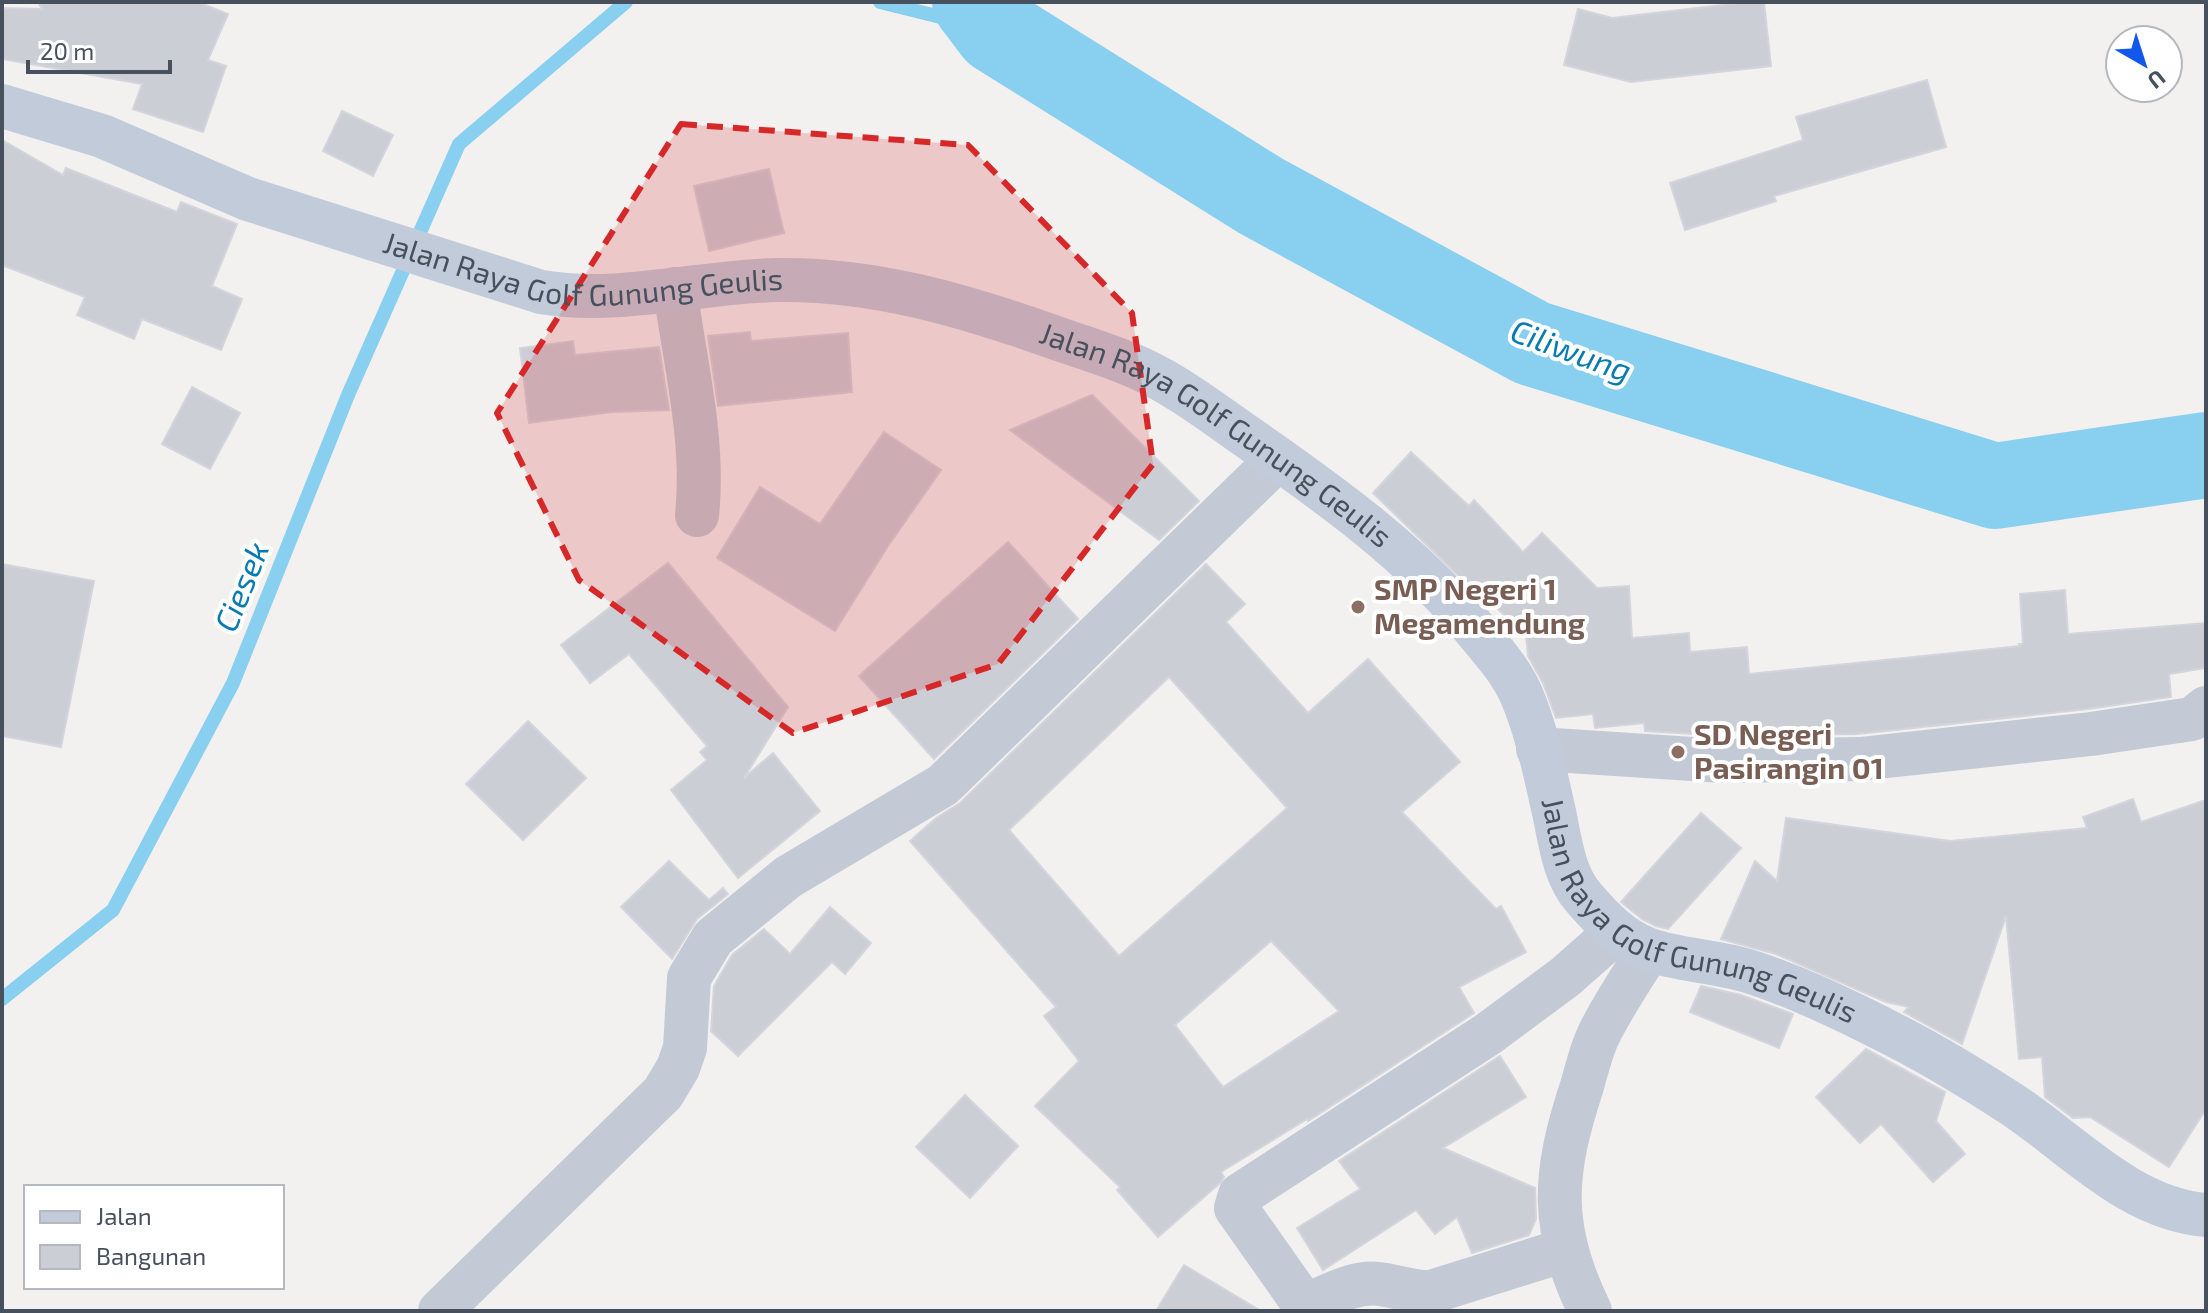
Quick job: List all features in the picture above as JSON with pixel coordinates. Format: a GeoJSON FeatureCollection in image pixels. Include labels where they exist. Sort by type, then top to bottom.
{"type":"FeatureCollection","features":[{"type":"Feature","properties":{"kind":"main road","name":"Jalan Raya Golf Gunung Geulis"},"geometry":{"type":"LineString","coordinates":[[2,106],[102,136],[248,199],[541,292],[586,298],[764,281],[815,281],[913,294],[968,307],[1143,370],[1204,407],[1398,549],[1436,585],[1507,667],[1521,694],[1538,749],[1559,843],[1578,892],[1633,941],[1746,970],[1793,987],[1899,1037],[2012,1105],[2133,1193],[2187,1213],[2206,1215]]}},
{"type":"Feature","properties":{"kind":"street"},"geometry":{"type":"LineString","coordinates":[[675,289],[699,472],[697,515]]}},
{"type":"Feature","properties":{"kind":"street"},"geometry":{"type":"LineString","coordinates":[[440,1311],[663,1093],[678,1068],[685,1048],[689,978],[713,938],[788,877],[943,785],[1278,459]]}},
{"type":"Feature","properties":{"kind":"street"},"geometry":{"type":"LineString","coordinates":[[1538,749],[1707,760],[1860,759],[2091,734],[2192,719],[2206,708]]}},
{"type":"Feature","properties":{"kind":"street"},"geometry":{"type":"LineString","coordinates":[[1590,1311],[1565,1250],[1558,1195],[1574,1110],[1633,941]]}},
{"type":"Feature","properties":{"kind":"street"},"geometry":{"type":"LineString","coordinates":[[1565,1250],[1431,1292],[1420,1293],[1377,1284],[1354,1285],[1304,1309],[1236,1208],[1240,1195],[1488,1034],[1565,977],[1633,941]]}},
{"type":"Feature","properties":{"kind":"highlighted area"},"geometry":{"type":"Polygon","coordinates":[[[681,124],[968,145],[1132,313],[1153,464],[998,664],[793,733],[579,580],[497,413],[681,124]]]}},
{"type":"Feature","properties":{"kind":"building"},"geometry":{"type":"Polygon","coordinates":[[[38,2],[198,2],[228,14],[208,60],[226,66],[203,132],[133,109],[142,84],[2,59],[2,8],[42,9],[38,2]]]}},
{"type":"Feature","properties":{"kind":"building"},"geometry":{"type":"Polygon","coordinates":[[[1764,2],[1771,66],[1631,82],[1564,65],[1578,9],[1612,18],[1764,2]]]}},
{"type":"Feature","properties":{"kind":"building"},"geometry":{"type":"Polygon","coordinates":[[[1927,80],[1946,147],[1774,196],[1776,201],[1685,230],[1670,183],[1803,140],[1796,117],[1927,80]]]}},
{"type":"Feature","properties":{"kind":"building"},"geometry":{"type":"Polygon","coordinates":[[[342,111],[393,135],[373,176],[323,151],[342,111]]]}},
{"type":"Feature","properties":{"kind":"building"},"geometry":{"type":"Polygon","coordinates":[[[2,140],[63,175],[66,168],[177,212],[181,202],[237,224],[212,286],[242,299],[221,350],[142,319],[134,339],[77,315],[85,297],[2,265],[2,140]]]}},
{"type":"Feature","properties":{"kind":"building"},"geometry":{"type":"Polygon","coordinates":[[[769,169],[784,233],[709,251],[694,186],[769,169]]]}},
{"type":"Feature","properties":{"kind":"building"},"geometry":{"type":"Polygon","coordinates":[[[750,332],[751,341],[848,333],[852,392],[718,406],[708,336],[750,332]]]}},
{"type":"Feature","properties":{"kind":"building"},"geometry":{"type":"Polygon","coordinates":[[[573,341],[575,355],[659,347],[669,410],[612,412],[529,423],[520,348],[573,341]]]}},
{"type":"Feature","properties":{"kind":"building"},"geometry":{"type":"Polygon","coordinates":[[[192,387],[240,413],[210,469],[162,444],[192,387]]]}},
{"type":"Feature","properties":{"kind":"building"},"geometry":{"type":"Polygon","coordinates":[[[1092,395],[1199,501],[1159,540],[1010,430],[1092,395]]]}},
{"type":"Feature","properties":{"kind":"building"},"geometry":{"type":"Polygon","coordinates":[[[884,432],[941,470],[888,546],[835,631],[717,558],[760,487],[820,524],[884,432]]]}},
{"type":"Feature","properties":{"kind":"building"},"geometry":{"type":"Polygon","coordinates":[[[1411,452],[1469,506],[1474,500],[1523,552],[1542,533],[1597,588],[1629,586],[1632,638],[1689,633],[1690,652],[1747,647],[1749,674],[2020,646],[2023,644],[2020,594],[2065,590],[2068,634],[2206,623],[2206,668],[2169,674],[2171,697],[1858,734],[1772,735],[1779,727],[1695,734],[1645,731],[1644,723],[1595,728],[1593,714],[1556,718],[1543,683],[1528,656],[1526,636],[1475,587],[1472,589],[1373,493],[1411,452]]]}},
{"type":"Feature","properties":{"kind":"building"},"geometry":{"type":"Polygon","coordinates":[[[1008,542],[1078,619],[934,759],[859,676],[1008,542]]]}},
{"type":"Feature","properties":{"kind":"building"},"geometry":{"type":"Polygon","coordinates":[[[668,563],[788,707],[744,778],[773,753],[820,811],[738,878],[671,790],[707,760],[700,752],[707,746],[629,654],[590,683],[561,645],[668,563]]]}},
{"type":"Feature","properties":{"kind":"building"},"geometry":{"type":"Polygon","coordinates":[[[2,564],[94,581],[61,747],[2,736],[2,564]]]}},
{"type":"Feature","properties":{"kind":"building"},"geometry":{"type":"Polygon","coordinates":[[[1206,564],[1245,604],[1226,622],[1308,713],[1368,659],[1460,762],[1402,812],[1496,909],[1501,906],[1526,952],[1459,987],[1474,1013],[1308,1121],[1221,1172],[1224,1177],[1220,1183],[1158,1237],[1117,1190],[1120,1187],[1035,1106],[1079,1061],[1044,1016],[1056,1007],[910,841],[936,818],[960,803],[1206,564]],[[1169,677],[1009,830],[1119,956],[1287,808],[1169,677]],[[1271,941],[1175,1025],[1223,1087],[1339,1011],[1271,941]]]}},
{"type":"Feature","properties":{"kind":"building"},"geometry":{"type":"Polygon","coordinates":[[[528,721],[586,778],[523,840],[466,784],[528,721]]]}},
{"type":"Feature","properties":{"kind":"building"},"geometry":{"type":"Polygon","coordinates":[[[2133,799],[2141,822],[2206,800],[2206,1109],[2169,1167],[2090,1117],[2073,1118],[2045,1097],[2042,1057],[2019,1059],[2006,916],[1962,1044],[1904,1012],[1909,1007],[1886,1002],[1776,954],[1721,939],[1755,861],[1777,881],[1786,818],[1950,841],[2087,828],[2083,817],[2133,799]]]}},
{"type":"Feature","properties":{"kind":"building"},"geometry":{"type":"Polygon","coordinates":[[[1701,813],[1741,848],[1668,929],[1656,926],[1621,902],[1701,813]]]}},
{"type":"Feature","properties":{"kind":"building"},"geometry":{"type":"Polygon","coordinates":[[[669,861],[709,900],[723,888],[728,894],[697,919],[672,959],[621,907],[669,861]]]}},
{"type":"Feature","properties":{"kind":"building"},"geometry":{"type":"Polygon","coordinates":[[[830,907],[871,943],[845,974],[832,962],[738,1056],[711,1031],[714,986],[732,955],[764,929],[790,954],[830,907]]]}},
{"type":"Feature","properties":{"kind":"building"},"geometry":{"type":"Polygon","coordinates":[[[1701,986],[1741,995],[1793,1014],[1779,1048],[1690,1012],[1701,986]]]}},
{"type":"Feature","properties":{"kind":"building"},"geometry":{"type":"Polygon","coordinates":[[[1866,1049],[1945,1092],[1936,1121],[1965,1154],[1933,1182],[1881,1124],[1860,1143],[1816,1097],[1866,1049]]]}},
{"type":"Feature","properties":{"kind":"building"},"geometry":{"type":"Polygon","coordinates":[[[1500,1056],[1526,1097],[1443,1148],[1535,1188],[1536,1219],[1529,1235],[1472,1253],[1457,1217],[1435,1234],[1416,1210],[1323,1270],[1297,1228],[1360,1189],[1339,1161],[1500,1056]]]}},
{"type":"Feature","properties":{"kind":"building"},"geometry":{"type":"Polygon","coordinates":[[[965,1095],[1018,1146],[970,1198],[916,1147],[965,1095]]]}},
{"type":"Feature","properties":{"kind":"building"},"geometry":{"type":"Polygon","coordinates":[[[1184,1265],[1261,1311],[1156,1311],[1184,1265]]]}},
{"type":"Feature","properties":{"kind":"waterway","name":"Ciesek"},"geometry":{"type":"LineString","coordinates":[[2,999],[113,910],[233,683],[348,395],[459,144],[626,2]]}},
{"type":"Feature","properties":{"kind":"waterway"},"geometry":{"type":"LineString","coordinates":[[880,2],[997,31]]}},
{"type":"Feature","properties":{"kind":"waterway","name":"Ciliwung"},"geometry":{"type":"LineString","coordinates":[[975,2],[997,31],[1261,196],[1532,343],[1995,486],[2206,455]]}},
{"type":"Feature","properties":{"kind":"place","name":"SMP Negeri 1 Megamendung"},"geometry":{"type":"Point","coordinates":[1358,607]}},
{"type":"Feature","properties":{"kind":"place","name":"SD Negeri Pasirangin 01"},"geometry":{"type":"Point","coordinates":[1678,752]}}]}
